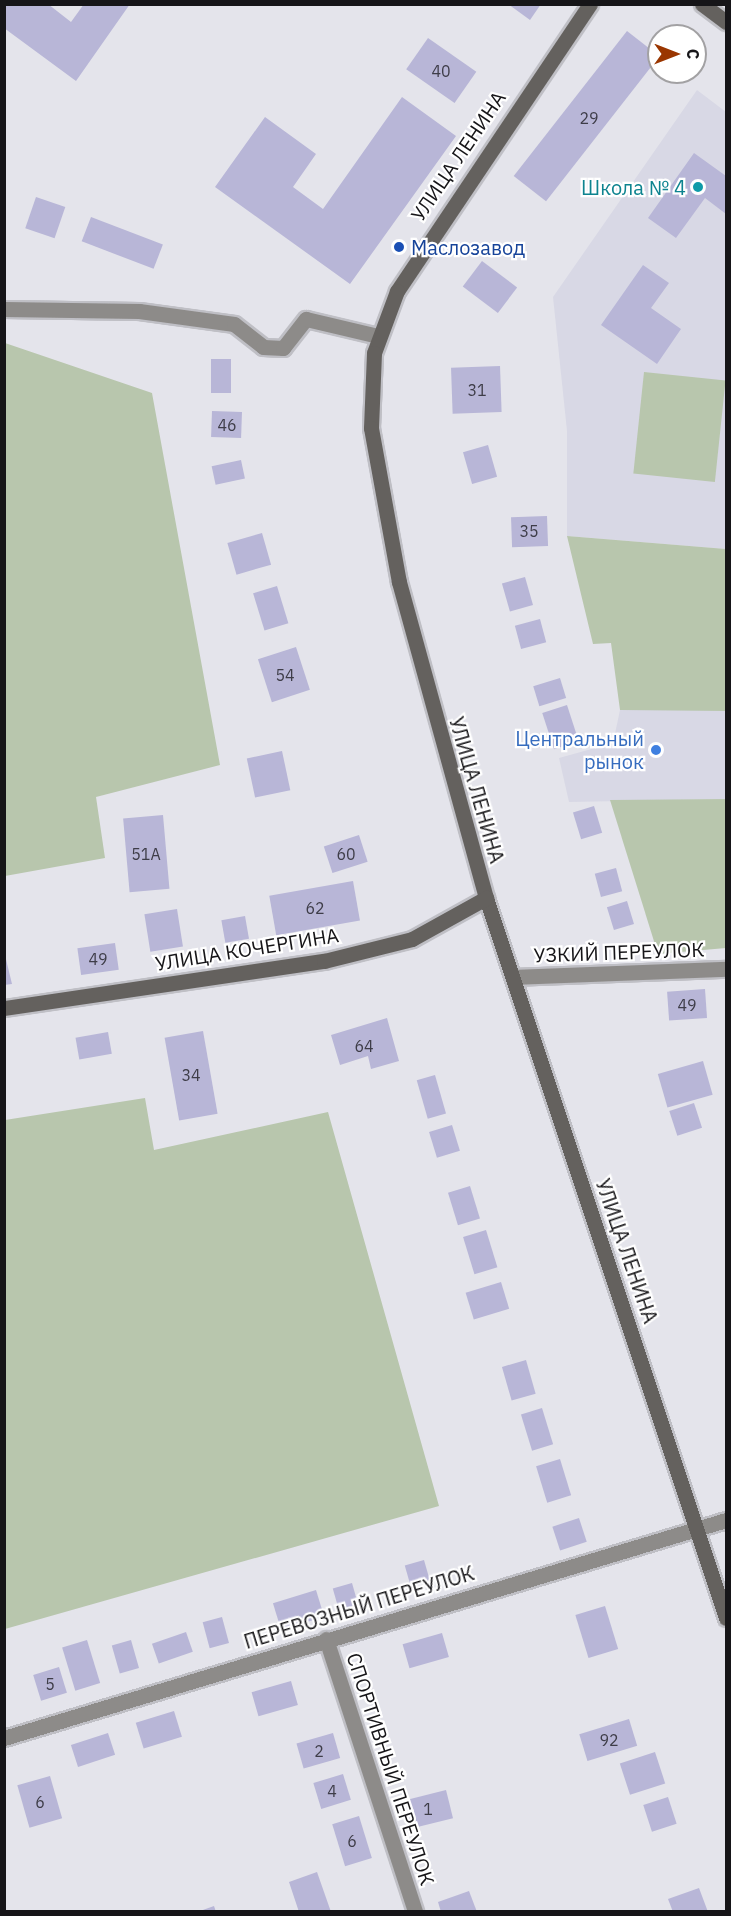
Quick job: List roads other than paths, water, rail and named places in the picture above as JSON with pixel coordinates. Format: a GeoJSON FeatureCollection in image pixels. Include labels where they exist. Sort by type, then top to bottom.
{"type":"FeatureCollection","features":[{"type":"Feature","properties":{"kind":"main road","name":"УЛИЦА ЛЕНИНА"},"geometry":{"type":"LineString","coordinates":[[590,4],[421,248],[378,336],[369,391],[378,478],[399,582],[486,897],[726,1618]]}},
{"type":"Feature","properties":{"kind":"main road"},"geometry":{"type":"LineString","coordinates":[[702,4],[726,22]]}},
{"type":"Feature","properties":{"kind":"main road","name":"УЛИЦА КОЧЕРГИНА"},"geometry":{"type":"LineString","coordinates":[[4,1008],[324,961],[412,939],[486,897]]}},
{"type":"Feature","properties":{"kind":"street"},"geometry":{"type":"LineString","coordinates":[[4,309],[139,311],[234,324],[263,347],[283,348],[306,319],[378,336]]}},
{"type":"Feature","properties":{"kind":"street","name":"УЗКИЙ ПЕРЕУЛОК"},"geometry":{"type":"LineString","coordinates":[[513,977],[726,969]]}},
{"type":"Feature","properties":{"kind":"street","name":"ПЕРЕВОЗНЫЙ ПЕРЕУЛОК"},"geometry":{"type":"LineString","coordinates":[[4,1737],[726,1520]]}},
{"type":"Feature","properties":{"kind":"street","name":"СПОРТИВНЫЙ ПЕРЕУЛОК"},"geometry":{"type":"LineString","coordinates":[[326,1639],[415,1911]]}},
{"type":"Feature","properties":{"kind":"place","name":"Школа № 4"},"geometry":{"type":"Point","coordinates":[698,187]}},
{"type":"Feature","properties":{"kind":"place","name":"Маслозавод"},"geometry":{"type":"Point","coordinates":[399,247]}},
{"type":"Feature","properties":{"kind":"place","name":"Центральный рынок"},"geometry":{"type":"Point","coordinates":[656,750]}}]}
